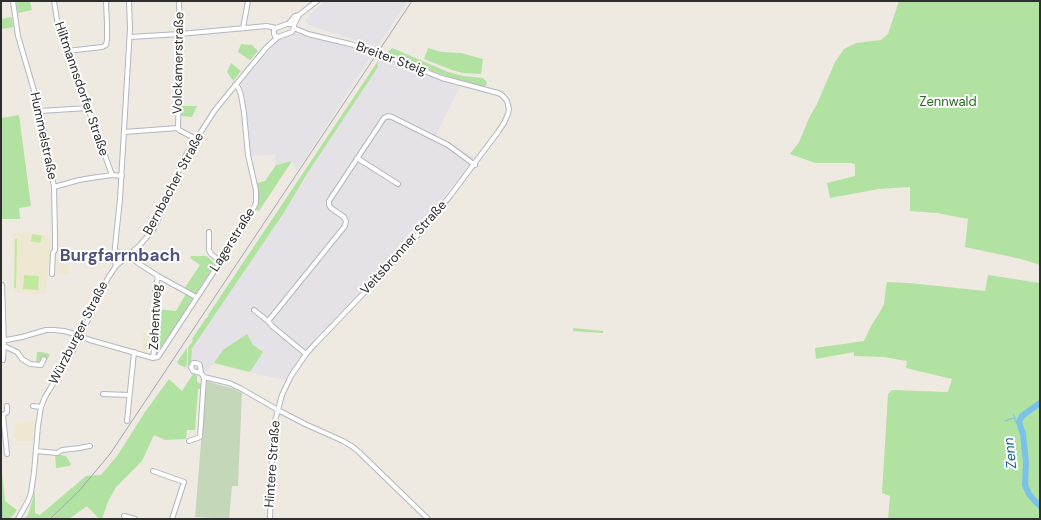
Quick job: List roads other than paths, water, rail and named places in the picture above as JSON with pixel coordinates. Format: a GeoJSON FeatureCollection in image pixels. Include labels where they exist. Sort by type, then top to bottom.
{"type":"FeatureCollection","features":[{"type":"Feature","properties":{"kind":"street","name":"Hummelstraße"},"geometry":{"type":"LineString","coordinates":[[13,1],[18,36],[40,112],[54,187],[56,236],[55,250],[53,253],[52,274]]}},
{"type":"Feature","properties":{"kind":"street","name":"Hiltmannsdorfer Straße"},"geometry":{"type":"LineString","coordinates":[[54,1],[57,20],[67,51],[112,176]]}},
{"type":"Feature","properties":{"kind":"street"},"geometry":{"type":"LineString","coordinates":[[67,51],[102,47],[106,45],[106,1]]}},
{"type":"Feature","properties":{"kind":"street"},"geometry":{"type":"LineString","coordinates":[[116,266],[114,259],[122,176],[131,19],[129,1]]}},
{"type":"Feature","properties":{"kind":"street","name":"Volckamerstraße"},"geometry":{"type":"LineString","coordinates":[[179,1],[180,51],[178,128],[196,139]]}},
{"type":"Feature","properties":{"kind":"street"},"geometry":{"type":"LineString","coordinates":[[243,28],[248,1]]}},
{"type":"Feature","properties":{"kind":"street"},"geometry":{"type":"LineString","coordinates":[[276,33],[292,27],[299,15],[317,1]]}},
{"type":"Feature","properties":{"kind":"street"},"geometry":{"type":"LineString","coordinates":[[130,37],[267,26],[276,33]]}},
{"type":"Feature","properties":{"kind":"street"},"geometry":{"type":"LineString","coordinates":[[276,33],[292,27]]}},
{"type":"Feature","properties":{"kind":"street","name":"Breiter Steig"},"geometry":{"type":"LineString","coordinates":[[292,27],[308,34],[368,50],[442,78],[487,90]]}},
{"type":"Feature","properties":{"kind":"street","name":"Bernbacher Straße"},"geometry":{"type":"LineString","coordinates":[[116,266],[144,241],[154,227],[178,172],[196,139],[215,110],[266,48],[276,33]]}},
{"type":"Feature","properties":{"kind":"street","name":"Lagerstraße"},"geometry":{"type":"LineString","coordinates":[[154,358],[158,357],[247,221],[256,203],[256,190],[248,152],[241,95],[238,87],[235,85]]}},
{"type":"Feature","properties":{"kind":"street","name":"Veitsbronner Straße"},"geometry":{"type":"LineString","coordinates":[[278,410],[286,386],[306,354],[406,249],[475,165],[504,123],[509,109],[507,101],[502,95],[487,90]]}},
{"type":"Feature","properties":{"kind":"street"},"geometry":{"type":"LineString","coordinates":[[40,112],[88,108]]}},
{"type":"Feature","properties":{"kind":"street"},"geometry":{"type":"LineString","coordinates":[[269,322],[272,315],[345,226],[346,221],[344,217],[328,205],[329,201],[384,118],[388,116],[392,117],[448,146],[475,165]]}},
{"type":"Feature","properties":{"kind":"street"},"geometry":{"type":"LineString","coordinates":[[124,132],[178,128]]}},
{"type":"Feature","properties":{"kind":"street"},"geometry":{"type":"LineString","coordinates":[[357,158],[398,184]]}},
{"type":"Feature","properties":{"kind":"street"},"geometry":{"type":"LineString","coordinates":[[54,187],[79,180],[122,176]]}},
{"type":"Feature","properties":{"kind":"street"},"geometry":{"type":"LineString","coordinates":[[209,232],[209,250],[211,254],[220,261]]}},
{"type":"Feature","properties":{"kind":"street"},"geometry":{"type":"LineString","coordinates":[[129,255],[138,263],[158,276],[196,297]]}},
{"type":"Feature","properties":{"kind":"street","name":"Würzburger Straße"},"geometry":{"type":"LineString","coordinates":[[18,519],[31,493],[41,407],[45,397],[80,336],[108,278],[116,266]]}},
{"type":"Feature","properties":{"kind":"street","name":"Zehentweg"},"geometry":{"type":"LineString","coordinates":[[154,358],[156,335],[155,291],[158,276]]}},
{"type":"Feature","properties":{"kind":"street"},"geometry":{"type":"LineString","coordinates":[[2,285],[3,360]]}},
{"type":"Feature","properties":{"kind":"street"},"geometry":{"type":"LineString","coordinates":[[254,310],[306,354]]}},
{"type":"Feature","properties":{"kind":"street"},"geometry":{"type":"LineString","coordinates":[[2,340],[46,330],[64,331],[154,358]]}},
{"type":"Feature","properties":{"kind":"street"},"geometry":{"type":"LineString","coordinates":[[4,346],[17,352],[22,359],[30,364],[41,365],[44,359]]}},
{"type":"Feature","properties":{"kind":"street"},"geometry":{"type":"LineString","coordinates":[[127,421],[134,352]]}},
{"type":"Feature","properties":{"kind":"street"},"geometry":{"type":"LineString","coordinates":[[189,441],[200,437],[203,375],[240,388],[278,410],[353,447],[360,452],[428,519]]}},
{"type":"Feature","properties":{"kind":"street"},"geometry":{"type":"LineString","coordinates":[[103,394],[129,395]]}},
{"type":"Feature","properties":{"kind":"street"},"geometry":{"type":"LineString","coordinates":[[7,406],[7,412],[3,415],[7,454]]}},
{"type":"Feature","properties":{"kind":"street"},"geometry":{"type":"LineString","coordinates":[[33,406],[41,407]]}},
{"type":"Feature","properties":{"kind":"street","name":"Hintere Straße"},"geometry":{"type":"LineString","coordinates":[[270,519],[273,431],[278,410]]}},
{"type":"Feature","properties":{"kind":"street"},"geometry":{"type":"LineString","coordinates":[[36,451],[57,453],[62,450],[90,446]]}},
{"type":"Feature","properties":{"kind":"street"},"geometry":{"type":"LineString","coordinates":[[153,471],[184,482],[172,519]]}},
{"type":"Feature","properties":{"kind":"street"},"geometry":{"type":"LineString","coordinates":[[124,516],[135,519]]}},
{"type":"Feature","properties":{"kind":"waterway","name":"Zenn"},"geometry":{"type":"LineString","coordinates":[[1040,403],[1022,416],[1019,422],[1023,434],[1026,462],[1025,485],[1029,494],[1040,506]]}},
{"type":"Feature","properties":{"kind":"waterway"},"geometry":{"type":"LineString","coordinates":[[1013,414],[1015,418]]}},
{"type":"Feature","properties":{"kind":"waterway"},"geometry":{"type":"LineString","coordinates":[[1005,421],[1015,418],[1015,422],[1019,422]]}},
{"type":"Feature","properties":{"kind":"waterway"},"geometry":{"type":"LineString","coordinates":[[1,472],[2,519]]}},
{"type":"Feature","properties":{"kind":"railway"},"geometry":{"type":"LineString","coordinates":[[50,519],[79,491],[110,454],[412,1]]}},
{"type":"Feature","properties":{"kind":"district","name":"Burgfarrnbach"},"geometry":{"type":"Point","coordinates":[120,257]}},
{"type":"Feature","properties":{"kind":"park label","name":"Zennwald"},"geometry":{"type":"Point","coordinates":[948,103]}}]}
